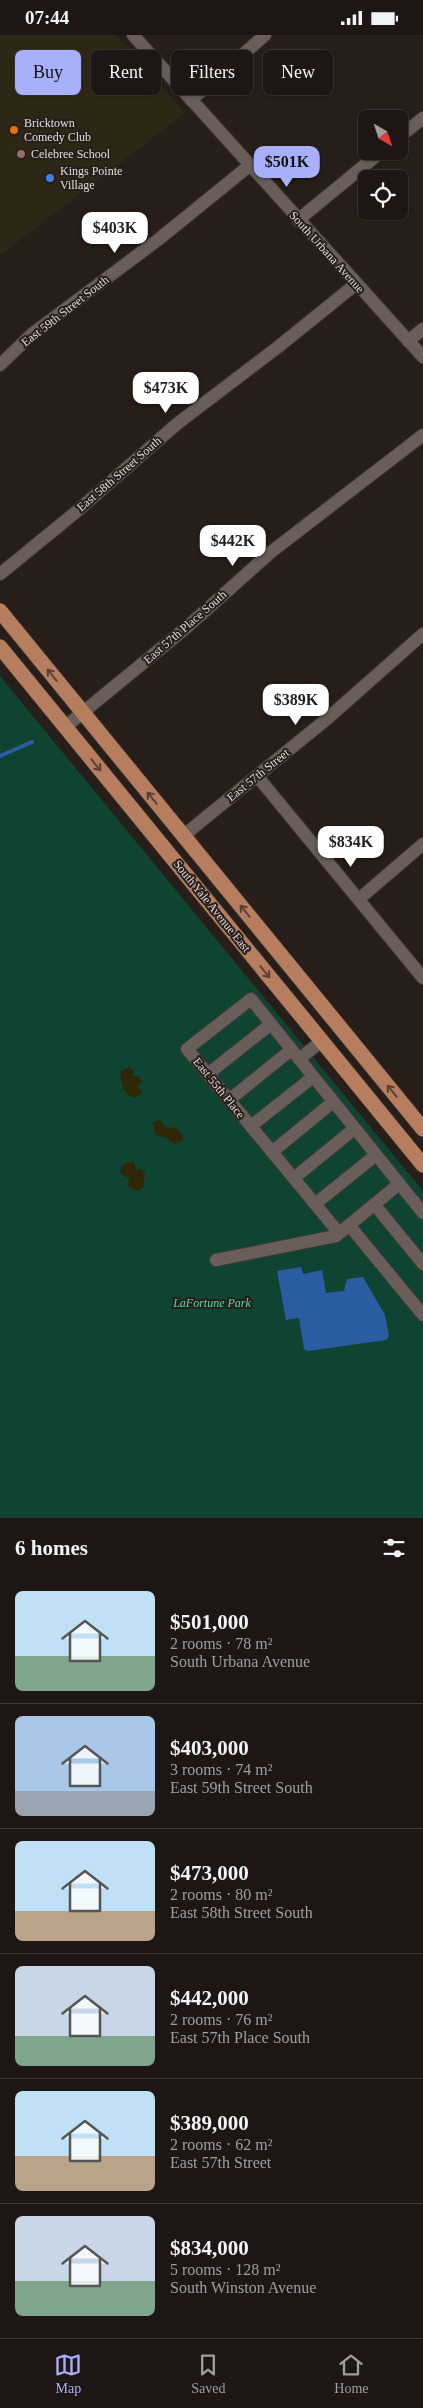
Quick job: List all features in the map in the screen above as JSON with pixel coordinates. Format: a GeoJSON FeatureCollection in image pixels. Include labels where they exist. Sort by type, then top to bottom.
{"type":"FeatureCollection","features":[{"type":"Feature","properties":{"kind":"main road","name":"South Yale Avenue East"},"geometry":{"type":"LineString","coordinates":[[0,611],[423,1129]]}},
{"type":"Feature","properties":{"kind":"main road","name":"South Yale Avenue East"},"geometry":{"type":"LineString","coordinates":[[0,647],[423,1165]]}},
{"type":"Feature","properties":{"kind":"street","name":"South Urbana Avenue"},"geometry":{"type":"LineString","coordinates":[[133,35],[298,221],[423,357]]}},
{"type":"Feature","properties":{"kind":"street"},"geometry":{"type":"LineString","coordinates":[[191,100],[265,35]]}},
{"type":"Feature","properties":{"kind":"street"},"geometry":{"type":"LineString","coordinates":[[408,130],[423,119]]}},
{"type":"Feature","properties":{"kind":"street"},"geometry":{"type":"LineString","coordinates":[[298,221],[371,160]]}},
{"type":"Feature","properties":{"kind":"street","name":"East 59th Street South"},"geometry":{"type":"LineString","coordinates":[[0,365],[39,329],[159,239],[249,166]]}},
{"type":"Feature","properties":{"kind":"street","name":"East 58th Street South"},"geometry":{"type":"LineString","coordinates":[[0,574],[76,512],[178,423],[278,347],[356,284]]}},
{"type":"Feature","properties":{"kind":"street"},"geometry":{"type":"LineString","coordinates":[[408,341],[423,329]]}},
{"type":"Feature","properties":{"kind":"street","name":"East 57th Place South"},"geometry":{"type":"LineString","coordinates":[[65,727],[187,627],[271,552],[423,435]]}},
{"type":"Feature","properties":{"kind":"street","name":"East 57th Street"},"geometry":{"type":"LineString","coordinates":[[183,836],[258,776],[423,634]]}},
{"type":"Feature","properties":{"kind":"street"},"geometry":{"type":"LineString","coordinates":[[258,776],[423,978]]}},
{"type":"Feature","properties":{"kind":"street"},"geometry":{"type":"LineString","coordinates":[[359,899],[423,844]]}},
{"type":"Feature","properties":{"kind":"street","name":"East 55th Place"},"geometry":{"type":"LineString","coordinates":[[339,1233],[187,1049],[251,999],[423,1213]]}},
{"type":"Feature","properties":{"kind":"street"},"geometry":{"type":"LineString","coordinates":[[208,1075],[270,1024]]}},
{"type":"Feature","properties":{"kind":"street"},"geometry":{"type":"LineString","coordinates":[[229,1100],[295,1055],[322,1041]]}},
{"type":"Feature","properties":{"kind":"street"},"geometry":{"type":"LineString","coordinates":[[251,1127],[313,1077]]}},
{"type":"Feature","properties":{"kind":"street"},"geometry":{"type":"LineString","coordinates":[[272,1152],[333,1102]]}},
{"type":"Feature","properties":{"kind":"street"},"geometry":{"type":"LineString","coordinates":[[294,1179],[354,1129]]}},
{"type":"Feature","properties":{"kind":"street"},"geometry":{"type":"LineString","coordinates":[[315,1204],[376,1155]]}},
{"type":"Feature","properties":{"kind":"street"},"geometry":{"type":"LineString","coordinates":[[216,1260],[336,1236],[399,1184]]}},
{"type":"Feature","properties":{"kind":"street"},"geometry":{"type":"LineString","coordinates":[[374,1204],[423,1264]]}},
{"type":"Feature","properties":{"kind":"street"},"geometry":{"type":"LineString","coordinates":[[349,1225],[423,1315]]}},
{"type":"Feature","properties":{"kind":"shaded area","name":"Kings Pointe Village"},"geometry":{"type":"Polygon","coordinates":[[[0,35],[115,35],[128,50],[91,50],[91,95],[161,95],[161,86],[185,113],[0,255],[0,35]]]}},
{"type":"Feature","properties":{"kind":"green space","name":"LaFortune Park"},"geometry":{"type":"Polygon","coordinates":[[[0,676],[423,1191],[423,1518],[0,1518],[0,676]]]}},
{"type":"Feature","properties":{"kind":"sand"},"geometry":{"type":"Polygon","coordinates":[[[129,1067],[134,1071],[132,1076],[137,1076],[142,1081],[137,1087],[142,1090],[141,1094],[135,1098],[125,1091],[121,1079],[121,1071],[129,1067]]]}},
{"type":"Feature","properties":{"kind":"sand"},"geometry":{"type":"Polygon","coordinates":[[[160,1120],[165,1127],[176,1129],[180,1132],[183,1138],[181,1142],[174,1144],[167,1138],[156,1135],[152,1123],[160,1120]]]}},
{"type":"Feature","properties":{"kind":"sand"},"geometry":{"type":"Polygon","coordinates":[[[128,1162],[133,1162],[135,1170],[141,1169],[145,1174],[143,1187],[138,1191],[133,1190],[128,1185],[129,1179],[120,1173],[122,1166],[128,1162]]]}},
{"type":"Feature","properties":{"kind":"water"},"geometry":{"type":"Polygon","coordinates":[[[301,1267],[303,1274],[322,1270],[326,1293],[344,1291],[347,1279],[363,1277],[385,1315],[389,1336],[386,1340],[308,1351],[304,1349],[299,1318],[286,1320],[277,1271],[301,1267]]]}},
{"type":"Feature","properties":{"kind":"waterway"},"geometry":{"type":"LineString","coordinates":[[0,756],[32,742]]}},
{"type":"Feature","properties":{"kind":"place","name":"Bricktown Comedy Club"},"geometry":{"type":"Point","coordinates":[14,130]}},
{"type":"Feature","properties":{"kind":"place","name":"Celebree School"},"geometry":{"type":"Point","coordinates":[21,154]}},
{"type":"Feature","properties":{"kind":"place","name":"Kings Pointe Village"},"geometry":{"type":"Point","coordinates":[50,178]}}]}
